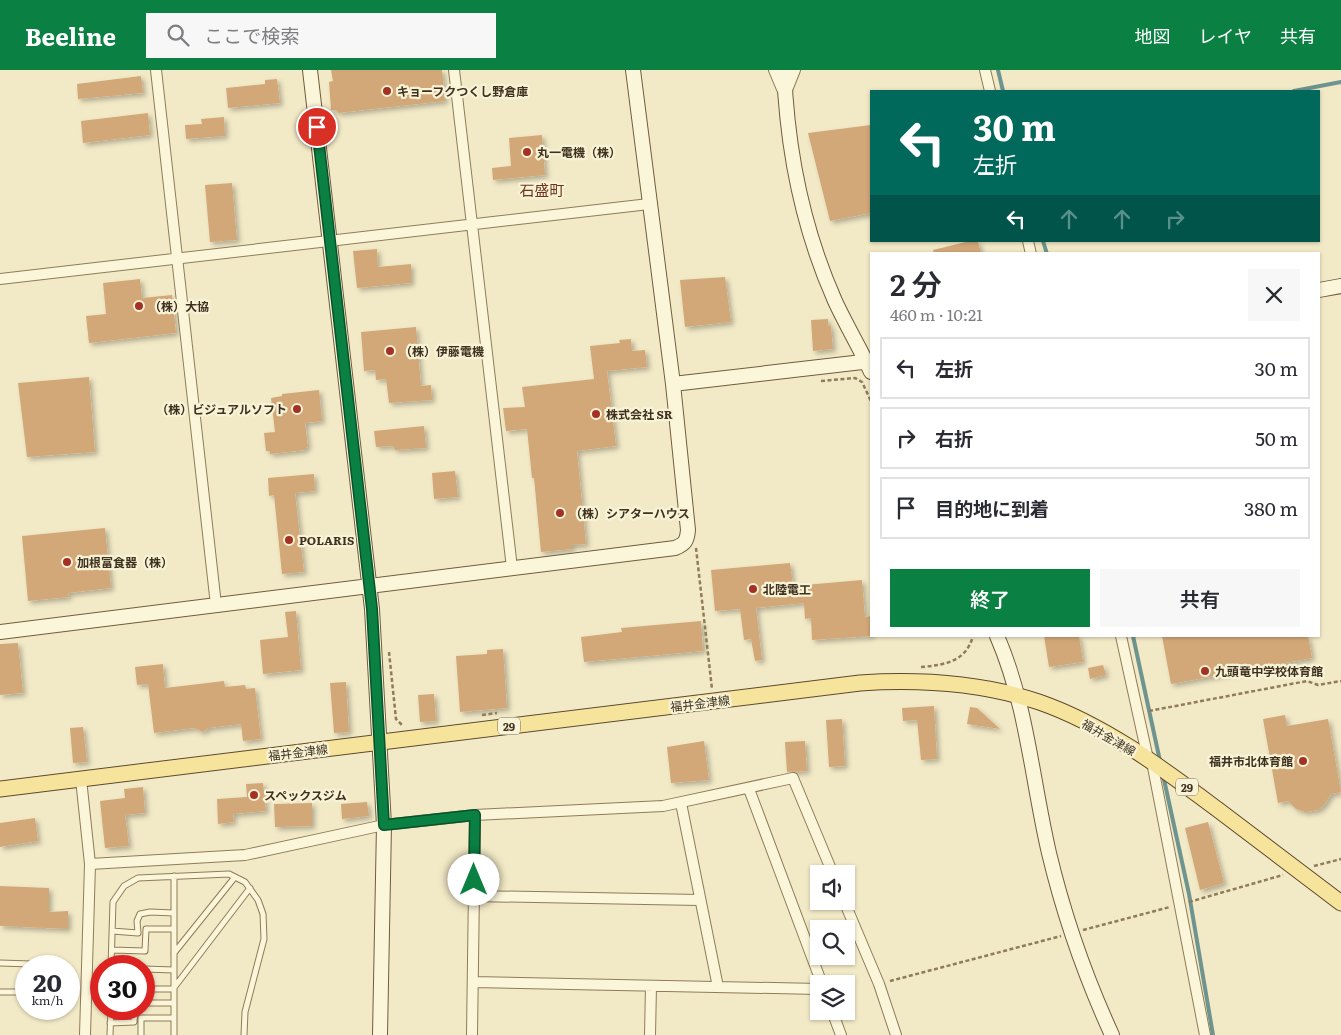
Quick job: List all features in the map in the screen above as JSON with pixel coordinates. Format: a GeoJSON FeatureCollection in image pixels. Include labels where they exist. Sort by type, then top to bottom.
{"type":"FeatureCollection","features":[{"type":"Feature","properties":{"kind":"main road","name":"福井金津線"},"geometry":{"type":"LineString","coordinates":[[0,789],[874,682],[951,684],[1019,696],[1070,715],[1150,760],[1341,902]]}},
{"type":"Feature","properties":{"kind":"street"},"geometry":{"type":"LineString","coordinates":[[156,70],[179,258],[216,605]]}},
{"type":"Feature","properties":{"kind":"street"},"geometry":{"type":"LineString","coordinates":[[310,70],[369,586],[381,742],[384,825],[380,1035]]}},
{"type":"Feature","properties":{"kind":"street"},"geometry":{"type":"LineString","coordinates":[[454,70],[512,568]]}},
{"type":"Feature","properties":{"kind":"street"},"geometry":{"type":"LineString","coordinates":[[0,632],[675,548],[683,545],[687,540],[688,530],[634,70]]}},
{"type":"Feature","properties":{"kind":"street"},"geometry":{"type":"LineString","coordinates":[[774,70],[785,94]]}},
{"type":"Feature","properties":{"kind":"street"},"geometry":{"type":"LineString","coordinates":[[672,384],[870,365],[835,300],[813,241],[797,180],[785,94],[784,70]]}},
{"type":"Feature","properties":{"kind":"street"},"geometry":{"type":"LineString","coordinates":[[785,94],[795,70]]}},
{"type":"Feature","properties":{"kind":"street"},"geometry":{"type":"LineString","coordinates":[[985,70],[990,90]]}},
{"type":"Feature","properties":{"kind":"street"},"geometry":{"type":"LineString","coordinates":[[0,279],[649,204]]}},
{"type":"Feature","properties":{"kind":"street"},"geometry":{"type":"LineString","coordinates":[[1320,290],[1341,286]]}},
{"type":"Feature","properties":{"kind":"street"},"geometry":{"type":"LineString","coordinates":[[997,637],[1019,696],[1049,852],[1071,934],[1112,1035]]}},
{"type":"Feature","properties":{"kind":"street"},"geometry":{"type":"LineString","coordinates":[[1121,637],[1181,905],[1204,1035]]}},
{"type":"Feature","properties":{"kind":"street"},"geometry":{"type":"LineString","coordinates":[[90,864],[245,855],[384,825],[475,815],[663,806],[793,778],[829,865]]}},
{"type":"Feature","properties":{"kind":"street"},"geometry":{"type":"LineString","coordinates":[[81,779],[90,864],[85,1035]]}},
{"type":"Feature","properties":{"kind":"street"},"geometry":{"type":"LineString","coordinates":[[749,789],[819,975]]}},
{"type":"Feature","properties":{"kind":"street"},"geometry":{"type":"LineString","coordinates":[[681,803],[718,987]]}},
{"type":"Feature","properties":{"kind":"street"},"geometry":{"type":"LineString","coordinates":[[472,1035],[475,815]]}},
{"type":"Feature","properties":{"kind":"street"},"geometry":{"type":"LineString","coordinates":[[474,896],[700,900]]}},
{"type":"Feature","properties":{"kind":"street"},"geometry":{"type":"LineString","coordinates":[[848,910],[879,984],[896,1035]]}},
{"type":"Feature","properties":{"kind":"street"},"geometry":{"type":"LineString","coordinates":[[473,982],[810,990]]}},
{"type":"Feature","properties":{"kind":"street"},"geometry":{"type":"LineString","coordinates":[[650,1035],[651,986]]}},
{"type":"Feature","properties":{"kind":"street"},"geometry":{"type":"LineString","coordinates":[[835,1020],[841,1035]]}},
{"type":"Feature","properties":{"kind":"lane"},"geometry":{"type":"LineString","coordinates":[[112,955],[113,902],[124,886],[138,878],[229,874],[245,882],[264,914],[264,939],[245,1012],[244,1035]]}},
{"type":"Feature","properties":{"kind":"lane"},"geometry":{"type":"LineString","coordinates":[[174,876],[174,1035]]}},
{"type":"Feature","properties":{"kind":"lane"},"geometry":{"type":"LineString","coordinates":[[174,954],[234,877]]}},
{"type":"Feature","properties":{"kind":"lane"},"geometry":{"type":"LineString","coordinates":[[174,990],[250,888]]}},
{"type":"Feature","properties":{"kind":"lane"},"geometry":{"type":"LineString","coordinates":[[112,931],[138,933],[137,921],[140,914],[150,912],[174,913]]}},
{"type":"Feature","properties":{"kind":"lane"},"geometry":{"type":"LineString","coordinates":[[112,950],[145,951],[146,929],[174,929]]}},
{"type":"Feature","properties":{"kind":"lane"},"geometry":{"type":"LineString","coordinates":[[0,963],[15,964]]}},
{"type":"Feature","properties":{"kind":"lane"},"geometry":{"type":"LineString","coordinates":[[155,970],[174,970]]}},
{"type":"Feature","properties":{"kind":"lane"},"geometry":{"type":"LineString","coordinates":[[155,989],[174,990]]}},
{"type":"Feature","properties":{"kind":"lane"},"geometry":{"type":"LineString","coordinates":[[0,992],[15,992]]}},
{"type":"Feature","properties":{"kind":"lane"},"geometry":{"type":"LineString","coordinates":[[155,1004],[174,1004]]}},
{"type":"Feature","properties":{"kind":"lane"},"geometry":{"type":"LineString","coordinates":[[141,1035],[142,1018],[174,1018]]}},
{"type":"Feature","properties":{"kind":"lane"},"geometry":{"type":"LineString","coordinates":[[110,1020],[110,1035]]}},
{"type":"Feature","properties":{"kind":"lane"},"geometry":{"type":"LineString","coordinates":[[110,1023],[134,1022],[134,1020]]}},
{"type":"Feature","properties":{"kind":"path"},"geometry":{"type":"LineString","coordinates":[[816,382],[855,378],[862,382],[870,399]]}},
{"type":"Feature","properties":{"kind":"path"},"geometry":{"type":"LineString","coordinates":[[696,545],[713,693]]}},
{"type":"Feature","properties":{"kind":"path"},"geometry":{"type":"LineString","coordinates":[[919,668],[950,663],[962,656],[974,637]]}},
{"type":"Feature","properties":{"kind":"path"},"geometry":{"type":"LineString","coordinates":[[388,650],[396,719],[404,727]]}},
{"type":"Feature","properties":{"kind":"path"},"geometry":{"type":"LineString","coordinates":[[1138,714],[1307,681],[1318,685],[1341,681]]}},
{"type":"Feature","properties":{"kind":"path"},"geometry":{"type":"LineString","coordinates":[[477,716],[505,712]]}},
{"type":"Feature","properties":{"kind":"path"},"geometry":{"type":"LineString","coordinates":[[879,984],[1181,905],[1298,870],[1341,860]]}},
{"type":"Feature","properties":{"kind":"building","name":"キョーフクつくし野倉庫"},"geometry":{"type":"Polygon","coordinates":[[[331,70],[442,70],[445,101],[338,113],[337,110],[331,110],[329,82],[333,81],[331,70]]]}},
{"type":"Feature","properties":{"kind":"building"},"geometry":{"type":"Polygon","coordinates":[[[141,76],[143,93],[78,99],[77,84],[141,76]]]}},
{"type":"Feature","properties":{"kind":"building"},"geometry":{"type":"Polygon","coordinates":[[[277,79],[280,103],[228,108],[226,88],[265,84],[265,80],[277,79]]]}},
{"type":"Feature","properties":{"kind":"building"},"geometry":{"type":"Polygon","coordinates":[[[148,113],[150,135],[83,143],[81,121],[148,113]]]}},
{"type":"Feature","properties":{"kind":"building"},"geometry":{"type":"Polygon","coordinates":[[[224,117],[225,136],[186,139],[185,125],[202,124],[201,119],[224,117]]]}},
{"type":"Feature","properties":{"kind":"building"},"geometry":{"type":"Polygon","coordinates":[[[870,125],[870,213],[830,221],[808,133],[870,125]]]}},
{"type":"Feature","properties":{"kind":"building","name":"丸一電機（株）"},"geometry":{"type":"Polygon","coordinates":[[[542,135],[545,175],[493,180],[492,168],[511,166],[509,138],[542,135]]]}},
{"type":"Feature","properties":{"kind":"building"},"geometry":{"type":"Polygon","coordinates":[[[232,183],[237,240],[210,242],[205,185],[232,183]]]}},
{"type":"Feature","properties":{"kind":"building"},"geometry":{"type":"Polygon","coordinates":[[[966,242],[978,242],[981,252],[934,252],[933,250],[966,242]]]}},
{"type":"Feature","properties":{"kind":"building"},"geometry":{"type":"Polygon","coordinates":[[[377,249],[378,267],[411,264],[411,283],[357,288],[353,251],[377,249]]]}},
{"type":"Feature","properties":{"kind":"building"},"geometry":{"type":"Polygon","coordinates":[[[725,277],[731,322],[685,327],[680,280],[725,277]]]}},
{"type":"Feature","properties":{"kind":"building","name":"（株）大協"},"geometry":{"type":"Polygon","coordinates":[[[140,279],[142,298],[172,295],[176,333],[89,343],[86,316],[106,314],[103,283],[140,279]]]}},
{"type":"Feature","properties":{"kind":"building"},"geometry":{"type":"Polygon","coordinates":[[[828,319],[828,326],[831,325],[833,349],[813,351],[811,320],[828,319]]]}},
{"type":"Feature","properties":{"kind":"building","name":"（株）伊藤電機"},"geometry":{"type":"Polygon","coordinates":[[[416,327],[421,386],[431,385],[432,400],[389,403],[386,379],[376,380],[375,370],[364,371],[361,332],[416,327]]]}},
{"type":"Feature","properties":{"kind":"building"},"geometry":{"type":"Polygon","coordinates":[[[631,339],[632,351],[645,350],[647,367],[607,371],[616,446],[577,451],[586,544],[572,545],[572,549],[541,552],[527,429],[506,431],[503,408],[525,407],[522,387],[594,379],[590,346],[620,343],[619,340],[631,339]]]}},
{"type":"Feature","properties":{"kind":"building"},"geometry":{"type":"Polygon","coordinates":[[[89,377],[95,452],[27,457],[18,383],[89,377]]]}},
{"type":"Feature","properties":{"kind":"building"},"geometry":{"type":"Polygon","coordinates":[[[319,390],[322,421],[305,423],[308,447],[305,450],[270,454],[270,451],[266,451],[264,433],[275,432],[271,398],[282,396],[282,394],[319,390]]]}},
{"type":"Feature","properties":{"kind":"building"},"geometry":{"type":"Polygon","coordinates":[[[424,426],[426,448],[395,450],[393,446],[376,447],[374,431],[424,426]]]}},
{"type":"Feature","properties":{"kind":"building"},"geometry":{"type":"Polygon","coordinates":[[[455,471],[458,497],[434,499],[432,473],[455,471]]]}},
{"type":"Feature","properties":{"kind":"building"},"geometry":{"type":"Polygon","coordinates":[[[314,474],[315,491],[295,493],[304,572],[282,574],[274,495],[269,496],[268,478],[314,474]]]}},
{"type":"Feature","properties":{"kind":"building","name":"加根富食器（株）"},"geometry":{"type":"Polygon","coordinates":[[[105,528],[111,588],[68,593],[69,597],[28,601],[22,536],[105,528]]]}},
{"type":"Feature","properties":{"kind":"building"},"geometry":{"type":"Polygon","coordinates":[[[790,563],[793,586],[862,580],[865,617],[870,616],[870,636],[812,640],[811,618],[805,619],[804,603],[756,608],[762,660],[755,661],[751,639],[744,640],[740,609],[715,611],[711,570],[790,563]]]}},
{"type":"Feature","properties":{"kind":"building"},"geometry":{"type":"Polygon","coordinates":[[[296,611],[301,670],[263,674],[260,640],[288,637],[285,612],[296,611]]]}},
{"type":"Feature","properties":{"kind":"building"},"geometry":{"type":"Polygon","coordinates":[[[701,621],[703,651],[584,662],[581,637],[622,632],[621,628],[701,621]]]}},
{"type":"Feature","properties":{"kind":"building"},"geometry":{"type":"Polygon","coordinates":[[[1044,637],[1079,637],[1083,662],[1049,667],[1044,637]]]}},
{"type":"Feature","properties":{"kind":"building","name":"九頭竜中学校体育館"},"geometry":{"type":"Polygon","coordinates":[[[1162,637],[1308,637],[1312,658],[1171,684],[1162,637]]]}},
{"type":"Feature","properties":{"kind":"building"},"geometry":{"type":"Polygon","coordinates":[[[18,643],[23,693],[0,695],[0,644],[18,643]]]}},
{"type":"Feature","properties":{"kind":"building"},"geometry":{"type":"Polygon","coordinates":[[[503,649],[507,708],[460,712],[456,656],[487,654],[487,650],[503,649]]]}},
{"type":"Feature","properties":{"kind":"building"},"geometry":{"type":"Polygon","coordinates":[[[163,664],[165,688],[224,681],[225,687],[245,685],[246,689],[255,688],[261,739],[243,741],[241,724],[208,728],[203,732],[194,728],[154,733],[148,684],[137,685],[135,667],[163,664]]]}},
{"type":"Feature","properties":{"kind":"building"},"geometry":{"type":"Polygon","coordinates":[[[1103,665],[1106,675],[1090,679],[1088,668],[1103,665]]]}},
{"type":"Feature","properties":{"kind":"building"},"geometry":{"type":"Polygon","coordinates":[[[346,682],[349,732],[334,733],[330,683],[346,682]]]}},
{"type":"Feature","properties":{"kind":"building"},"geometry":{"type":"Polygon","coordinates":[[[434,694],[436,721],[420,722],[418,695],[434,694]]]}},
{"type":"Feature","properties":{"kind":"building"},"geometry":{"type":"Polygon","coordinates":[[[934,706],[937,759],[921,760],[917,720],[903,721],[902,708],[934,706]]]}},
{"type":"Feature","properties":{"kind":"building"},"geometry":{"type":"Polygon","coordinates":[[[970,707],[977,708],[1000,729],[967,724],[970,707]]]}},
{"type":"Feature","properties":{"kind":"building","name":"福井市北体育館"},"geometry":{"type":"Polygon","coordinates":[[[1285,715],[1287,726],[1328,719],[1341,792],[1331,794],[1325,804],[1318,810],[1305,812],[1296,809],[1288,801],[1278,803],[1263,719],[1285,715]]]}},
{"type":"Feature","properties":{"kind":"building"},"geometry":{"type":"Polygon","coordinates":[[[842,719],[845,766],[829,767],[826,720],[842,719]]]}},
{"type":"Feature","properties":{"kind":"building"},"geometry":{"type":"Polygon","coordinates":[[[83,727],[87,762],[73,763],[70,728],[83,727]]]}},
{"type":"Feature","properties":{"kind":"building"},"geometry":{"type":"Polygon","coordinates":[[[704,741],[709,780],[671,783],[667,747],[704,741]]]}},
{"type":"Feature","properties":{"kind":"building"},"geometry":{"type":"Polygon","coordinates":[[[805,741],[807,771],[787,772],[785,742],[805,741]]]}},
{"type":"Feature","properties":{"kind":"building"},"geometry":{"type":"Polygon","coordinates":[[[263,783],[266,811],[233,814],[234,822],[218,824],[217,799],[247,797],[246,784],[263,783]]]}},
{"type":"Feature","properties":{"kind":"building"},"geometry":{"type":"Polygon","coordinates":[[[143,787],[145,813],[125,815],[129,846],[105,848],[100,801],[125,798],[124,789],[143,787]]]}},
{"type":"Feature","properties":{"kind":"building"},"geometry":{"type":"Polygon","coordinates":[[[367,802],[369,816],[342,819],[341,804],[367,802]]]}},
{"type":"Feature","properties":{"kind":"building"},"geometry":{"type":"Polygon","coordinates":[[[312,803],[312,826],[275,827],[274,804],[312,803]]]}},
{"type":"Feature","properties":{"kind":"building"},"geometry":{"type":"Polygon","coordinates":[[[35,818],[38,841],[0,847],[0,823],[35,818]]]}},
{"type":"Feature","properties":{"kind":"building"},"geometry":{"type":"Polygon","coordinates":[[[1208,822],[1224,883],[1200,890],[1185,828],[1208,822]]]}},
{"type":"Feature","properties":{"kind":"building"},"geometry":{"type":"Polygon","coordinates":[[[0,886],[49,888],[49,912],[68,911],[68,929],[0,926],[0,886]]]}},
{"type":"Feature","properties":{"kind":"waterway"},"geometry":{"type":"LineString","coordinates":[[998,70],[1003,90]]}},
{"type":"Feature","properties":{"kind":"waterway"},"geometry":{"type":"LineString","coordinates":[[1299,90],[1341,82]]}},
{"type":"Feature","properties":{"kind":"waterway"},"geometry":{"type":"LineString","coordinates":[[1043,242],[1046,252]]}},
{"type":"Feature","properties":{"kind":"waterway"},"geometry":{"type":"LineString","coordinates":[[1133,637],[1160,761]]}},
{"type":"Feature","properties":{"kind":"waterway"},"geometry":{"type":"LineString","coordinates":[[1163,775],[1189,894],[1213,1035]]}},
{"type":"Feature","properties":{"kind":"place","name":"キョーフクつくし野倉庫"},"geometry":{"type":"Point","coordinates":[387,91]}},
{"type":"Feature","properties":{"kind":"place","name":"丸一電機（株）"},"geometry":{"type":"Point","coordinates":[527,152]}},
{"type":"Feature","properties":{"kind":"place","name":"（株）大協"},"geometry":{"type":"Point","coordinates":[139,306]}},
{"type":"Feature","properties":{"kind":"place","name":"（株）伊藤電機"},"geometry":{"type":"Point","coordinates":[390,351]}},
{"type":"Feature","properties":{"kind":"place","name":"（株）ビジュアルソフト"},"geometry":{"type":"Point","coordinates":[297,409]}},
{"type":"Feature","properties":{"kind":"place","name":"株式会社 SR"},"geometry":{"type":"Point","coordinates":[596,414]}},
{"type":"Feature","properties":{"kind":"place","name":"（株）シアターハウス"},"geometry":{"type":"Point","coordinates":[560,513]}},
{"type":"Feature","properties":{"kind":"place","name":"POLARIS"},"geometry":{"type":"Point","coordinates":[289,540]}},
{"type":"Feature","properties":{"kind":"place","name":"加根富食器（株）"},"geometry":{"type":"Point","coordinates":[67,562]}},
{"type":"Feature","properties":{"kind":"place","name":"北陸電工"},"geometry":{"type":"Point","coordinates":[753,589]}},
{"type":"Feature","properties":{"kind":"place","name":"九頭竜中学校体育館"},"geometry":{"type":"Point","coordinates":[1205,671]}},
{"type":"Feature","properties":{"kind":"place","name":"福井市北体育館"},"geometry":{"type":"Point","coordinates":[1303,761]}},
{"type":"Feature","properties":{"kind":"place","name":"スペックスジム"},"geometry":{"type":"Point","coordinates":[254,795]}},
{"type":"Feature","properties":{"kind":"district","name":"石盛町"},"geometry":{"type":"Point","coordinates":[542,189]}},
{"type":"Feature","properties":{"kind":"route"},"geometry":{"type":"LineString","coordinates":[[317,127],[372,609],[381,742],[384,825],[475,815],[474,880]]}}]}
